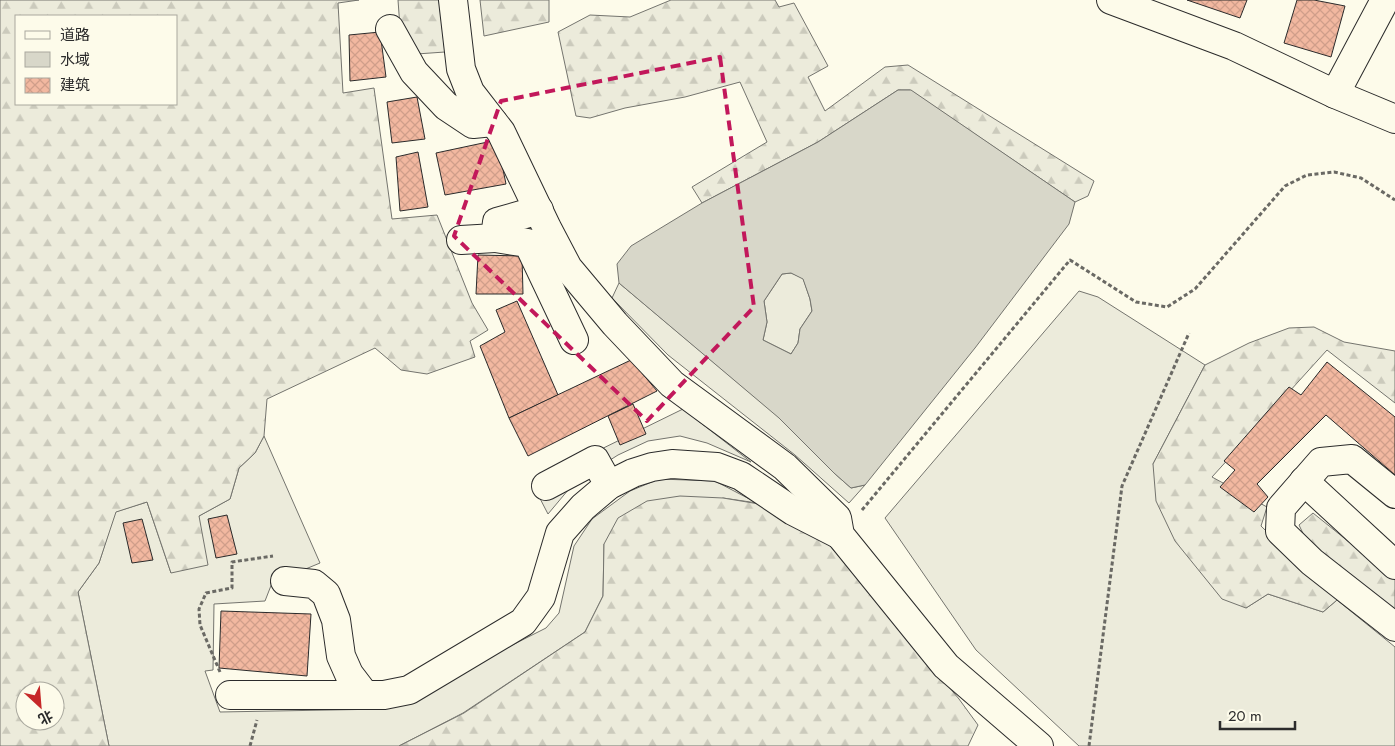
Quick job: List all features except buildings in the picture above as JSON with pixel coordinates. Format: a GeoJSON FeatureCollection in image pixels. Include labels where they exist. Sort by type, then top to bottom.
{"type":"FeatureCollection","features":[{"type":"Feature","properties":{"kind":"street"},"geometry":{"type":"LineString","coordinates":[[453,0],[461,69],[470,92],[501,132],[568,268],[672,384],[785,467],[837,518],[840,535]]}},
{"type":"Feature","properties":{"kind":"street"},"geometry":{"type":"LineString","coordinates":[[1111,0],[1234,46],[1335,94],[1391,108]]}},
{"type":"Feature","properties":{"kind":"street"},"geometry":{"type":"LineString","coordinates":[[1335,94],[1385,0]]}},
{"type":"Feature","properties":{"kind":"street"},"geometry":{"type":"LineString","coordinates":[[390,29],[414,72],[446,106],[473,124],[493,122]]}},
{"type":"Feature","properties":{"kind":"street"},"geometry":{"type":"LineString","coordinates":[[495,238],[497,222],[539,210]]}},
{"type":"Feature","properties":{"kind":"street"},"geometry":{"type":"LineString","coordinates":[[460,240],[495,238],[528,243],[574,340]]}},
{"type":"Feature","properties":{"kind":"street"},"geometry":{"type":"LineString","coordinates":[[1395,494],[1352,459],[1321,462],[1281,508],[1280,532],[1312,562],[1395,627]]}},
{"type":"Feature","properties":{"kind":"street"},"geometry":{"type":"LineString","coordinates":[[546,486],[595,460],[609,485]]}},
{"type":"Feature","properties":{"kind":"street"},"geometry":{"type":"LineString","coordinates":[[230,695],[374,695],[409,690],[522,622],[541,597],[560,533],[583,507],[609,485],[632,473],[672,464],[717,467],[741,476],[793,511],[840,535],[946,666],[1039,746]]}},
{"type":"Feature","properties":{"kind":"street"},"geometry":{"type":"LineString","coordinates":[[1304,481],[1395,565]]}},
{"type":"Feature","properties":{"kind":"street"},"geometry":{"type":"LineString","coordinates":[[285,582],[314,584],[326,594],[336,620],[341,656],[349,674],[374,695]]}},
{"type":"Feature","properties":{"kind":"path"},"geometry":{"type":"LineString","coordinates":[[840,535],[1070,260],[1136,302],[1167,306],[1194,289],[1285,186],[1307,175],[1334,172],[1361,178],[1395,200]]}},
{"type":"Feature","properties":{"kind":"path"},"geometry":{"type":"LineString","coordinates":[[1089,746],[1122,486],[1189,333]]}},
{"type":"Feature","properties":{"kind":"path"},"geometry":{"type":"LineString","coordinates":[[230,695],[200,626],[199,609],[206,593],[232,588],[232,562]]}},
{"type":"Feature","properties":{"kind":"highlighted area"},"geometry":{"type":"Polygon","coordinates":[[[720,57],[754,307],[647,421],[454,236],[501,101],[720,57]]]}},
{"type":"Feature","properties":{"kind":"green space"},"geometry":{"type":"Polygon","coordinates":[[[0,0],[359,0],[338,3],[343,93],[374,88],[392,219],[437,215],[472,303],[488,330],[470,341],[475,357],[427,374],[401,370],[375,348],[267,399],[264,436],[255,453],[239,468],[230,499],[199,516],[208,565],[171,573],[147,502],[116,512],[99,563],[78,592],[109,746],[0,746],[0,0]]]}},
{"type":"Feature","properties":{"kind":"green space"},"geometry":{"type":"Polygon","coordinates":[[[398,0],[439,0],[445,52],[402,55],[398,0]]]}},
{"type":"Feature","properties":{"kind":"green space"},"geometry":{"type":"Polygon","coordinates":[[[480,0],[549,0],[549,22],[484,36],[480,0]]]}},
{"type":"Feature","properties":{"kind":"green space"},"geometry":{"type":"Polygon","coordinates":[[[671,0],[775,0],[779,7],[794,3],[828,66],[808,77],[825,111],[885,67],[908,65],[1094,181],[1088,196],[1075,202],[910,90],[898,90],[818,142],[702,203],[692,187],[767,142],[740,82],[685,97],[625,108],[590,118],[576,116],[558,32],[590,15],[630,17],[671,0]]]}},
{"type":"Feature","properties":{"kind":"green space"},"geometry":{"type":"Polygon","coordinates":[[[791,273],[803,278],[812,311],[800,329],[798,343],[791,354],[763,340],[767,322],[764,301],[782,274],[791,273]]]}},
{"type":"Feature","properties":{"kind":"green space"},"geometry":{"type":"Polygon","coordinates":[[[619,283],[780,418],[851,488],[865,485],[849,503],[795,455],[668,355],[612,298],[619,283]]]}},
{"type":"Feature","properties":{"kind":"green space"},"geometry":{"type":"Polygon","coordinates":[[[1079,291],[1098,297],[1205,365],[1153,464],[1246,608],[1268,594],[1323,612],[1337,600],[1395,647],[1395,746],[1079,746],[976,650],[885,518],[1079,291]]]}},
{"type":"Feature","properties":{"kind":"green space"},"geometry":{"type":"Polygon","coordinates":[[[1314,327],[1344,342],[1395,351],[1395,403],[1327,350],[1212,477],[1267,507],[1261,526],[1337,600],[1323,612],[1268,594],[1246,608],[1222,599],[1175,541],[1156,501],[1153,464],[1205,365],[1249,343],[1289,328],[1314,327]]]}},
{"type":"Feature","properties":{"kind":"green space"},"geometry":{"type":"Polygon","coordinates":[[[683,409],[751,462],[707,443],[680,436],[648,441],[618,455],[574,483],[548,514],[532,483],[683,409]]]}},
{"type":"Feature","properties":{"kind":"green space"},"geometry":{"type":"Polygon","coordinates":[[[264,436],[320,563],[272,583],[265,601],[214,604],[213,670],[205,671],[220,712],[385,709],[546,628],[559,613],[574,546],[592,519],[630,491],[659,479],[715,481],[757,503],[723,498],[604,544],[603,596],[585,632],[463,713],[399,746],[109,746],[78,592],[99,563],[115,512],[147,502],[171,573],[199,516],[230,499],[239,468],[255,453],[264,436]]]}},
{"type":"Feature","properties":{"kind":"green space"},"geometry":{"type":"Polygon","coordinates":[[[680,496],[723,498],[759,504],[826,541],[959,699],[978,725],[968,746],[399,746],[464,713],[585,632],[603,596],[604,544],[618,518],[647,501],[680,496]]]}},
{"type":"Feature","properties":{"kind":"green space"},"geometry":{"type":"Polygon","coordinates":[[[1313,513],[1395,579],[1395,614],[1310,548],[1299,525],[1313,513]]]}},
{"type":"Feature","properties":{"kind":"water"},"geometry":{"type":"Polygon","coordinates":[[[898,90],[911,90],[1075,202],[1069,224],[975,348],[865,485],[851,488],[779,418],[619,283],[617,264],[631,246],[702,203],[818,142],[898,90]],[[791,273],[782,274],[764,301],[767,322],[763,340],[791,354],[798,343],[800,329],[812,311],[803,279],[791,273]]]}}]}
